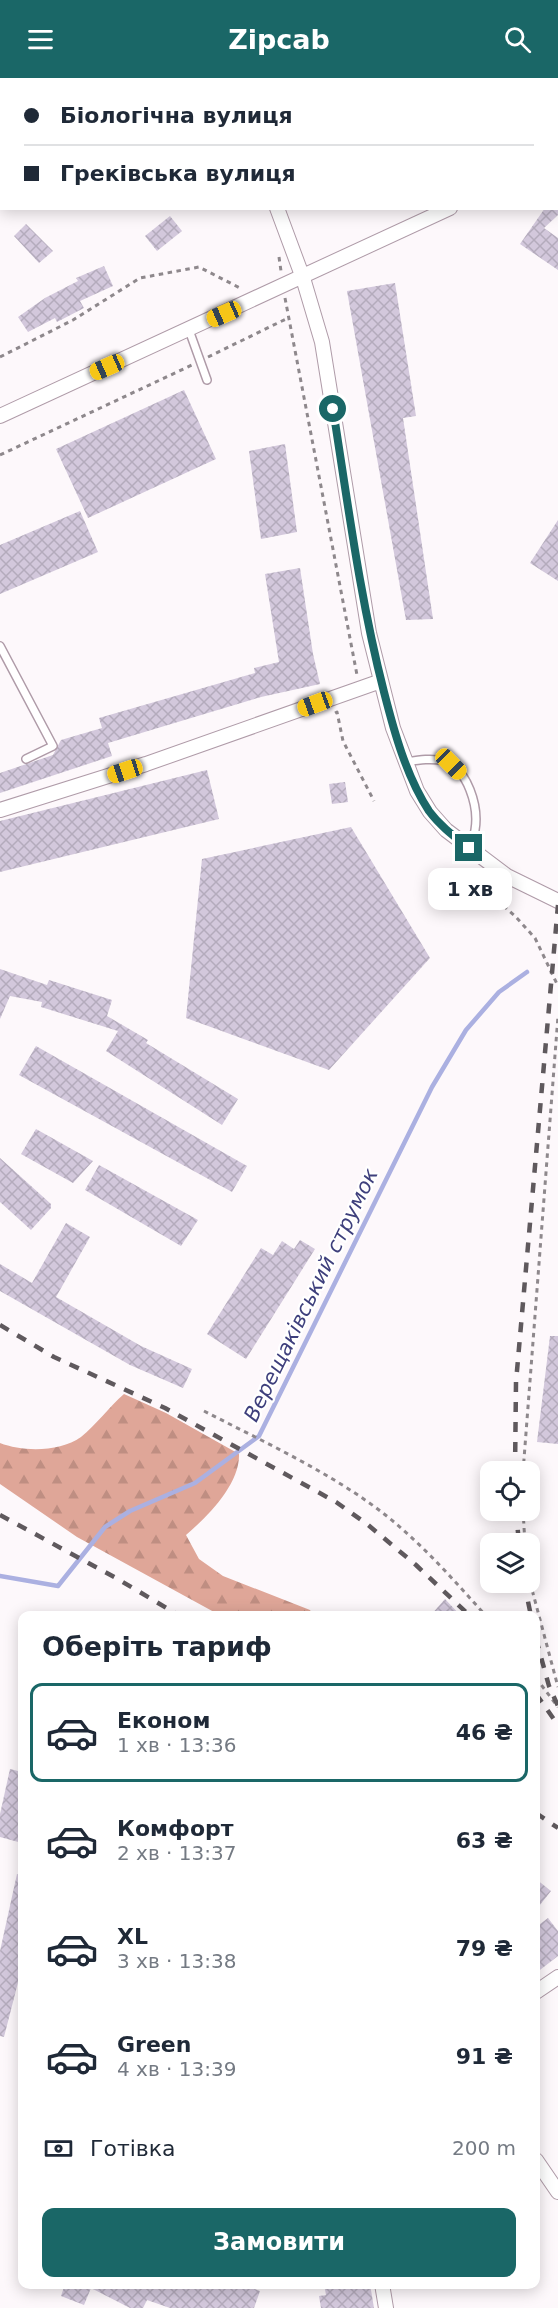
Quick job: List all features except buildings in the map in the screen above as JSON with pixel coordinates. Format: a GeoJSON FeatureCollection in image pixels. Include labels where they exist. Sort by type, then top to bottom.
{"type":"FeatureCollection","features":[{"type":"Feature","properties":{"kind":"street"},"geometry":{"type":"LineString","coordinates":[[278,210],[303,278],[322,342],[369,633],[393,728],[417,791],[430,812],[446,830],[469,848],[507,876],[558,901]]}},
{"type":"Feature","properties":{"kind":"street"},"geometry":{"type":"LineString","coordinates":[[0,416],[303,278],[446,210]]}},
{"type":"Feature","properties":{"kind":"street"},"geometry":{"type":"LineString","coordinates":[[0,810],[146,764],[381,681]]}},
{"type":"Feature","properties":{"kind":"street"},"geometry":{"type":"LineString","coordinates":[[540,1989],[558,1977]]}},
{"type":"Feature","properties":{"kind":"street"},"geometry":{"type":"LineString","coordinates":[[540,2166],[558,2192]]}},
{"type":"Feature","properties":{"kind":"street"},"geometry":{"type":"LineString","coordinates":[[383,2289],[386,2308]]}},
{"type":"Feature","properties":{"kind":"lane"},"geometry":{"type":"LineString","coordinates":[[189,330],[207,380]]}},
{"type":"Feature","properties":{"kind":"lane"},"geometry":{"type":"LineString","coordinates":[[0,646],[53,746],[26,759]]}},
{"type":"Feature","properties":{"kind":"lane"},"geometry":{"type":"LineString","coordinates":[[406,762],[431,759],[442,761],[451,764],[461,774],[472,795],[476,810],[475,829],[469,848]]}},
{"type":"Feature","properties":{"kind":"path"},"geometry":{"type":"LineString","coordinates":[[278,255],[357,676]]}},
{"type":"Feature","properties":{"kind":"path"},"geometry":{"type":"LineString","coordinates":[[0,357],[73,320],[140,278],[199,267],[259,298]]}},
{"type":"Feature","properties":{"kind":"path"},"geometry":{"type":"LineString","coordinates":[[0,455],[288,318]]}},
{"type":"Feature","properties":{"kind":"path"},"geometry":{"type":"LineString","coordinates":[[336,697],[337,712]]}},
{"type":"Feature","properties":{"kind":"path"},"geometry":{"type":"LineString","coordinates":[[344,741],[374,801]]}},
{"type":"Feature","properties":{"kind":"path"},"geometry":{"type":"LineString","coordinates":[[490,894],[536,938],[558,986]]}},
{"type":"Feature","properties":{"kind":"path"},"geometry":{"type":"LineString","coordinates":[[524,1461],[558,1016]]}},
{"type":"Feature","properties":{"kind":"path"},"geometry":{"type":"LineString","coordinates":[[204,1411],[329,1478],[376,1508],[441,1566],[482,1611]]}},
{"type":"Feature","properties":{"kind":"path"},"geometry":{"type":"LineString","coordinates":[[533,1593],[538,1611]]}},
{"type":"Feature","properties":{"kind":"path"},"geometry":{"type":"LineString","coordinates":[[540,1620],[558,1687]]}},
{"type":"Feature","properties":{"kind":"path"},"geometry":{"type":"LineString","coordinates":[[540,1683],[558,1707]]}},
{"type":"Feature","properties":{"kind":"green space"},"geometry":{"type":"Polygon","coordinates":[[[124,1394],[166,1413],[239,1454],[234,1477],[221,1499],[186,1535],[199,1559],[223,1576],[311,1611],[213,1611],[77,1537],[0,1484],[0,1443],[30,1449],[63,1446],[81,1437],[124,1394]]]}},
{"type":"Feature","properties":{"kind":"waterway","name":"Верещаківський струмок"},"geometry":{"type":"LineString","coordinates":[[0,1576],[58,1586],[105,1527],[130,1511],[195,1483],[259,1436],[432,1087],[466,1030],[499,992],[527,972]]}},
{"type":"Feature","properties":{"kind":"railway"},"geometry":{"type":"LineString","coordinates":[[515,1461],[516,1382],[558,905]]}},
{"type":"Feature","properties":{"kind":"railway"},"geometry":{"type":"LineString","coordinates":[[0,1325],[54,1357],[165,1408],[336,1502],[367,1524],[416,1565],[465,1611]]}},
{"type":"Feature","properties":{"kind":"railway"},"geometry":{"type":"LineString","coordinates":[[0,1515],[172,1611]]}},
{"type":"Feature","properties":{"kind":"railway"},"geometry":{"type":"LineString","coordinates":[[517,1521],[518,1533]]}},
{"type":"Feature","properties":{"kind":"railway"},"geometry":{"type":"LineString","coordinates":[[526,1593],[530,1611]]}},
{"type":"Feature","properties":{"kind":"railway"},"geometry":{"type":"LineString","coordinates":[[540,1653],[549,1686],[558,1706]]}},
{"type":"Feature","properties":{"kind":"railway"},"geometry":{"type":"LineString","coordinates":[[540,1700],[558,1725]]}},
{"type":"Feature","properties":{"kind":"railway"},"geometry":{"type":"LineString","coordinates":[[540,1816],[558,1828]]}},
{"type":"Feature","properties":{"kind":"route"},"geometry":{"type":"LineString","coordinates":[[333,409],[369,633],[393,728],[417,791],[430,812],[446,830],[469,848]]}}]}
